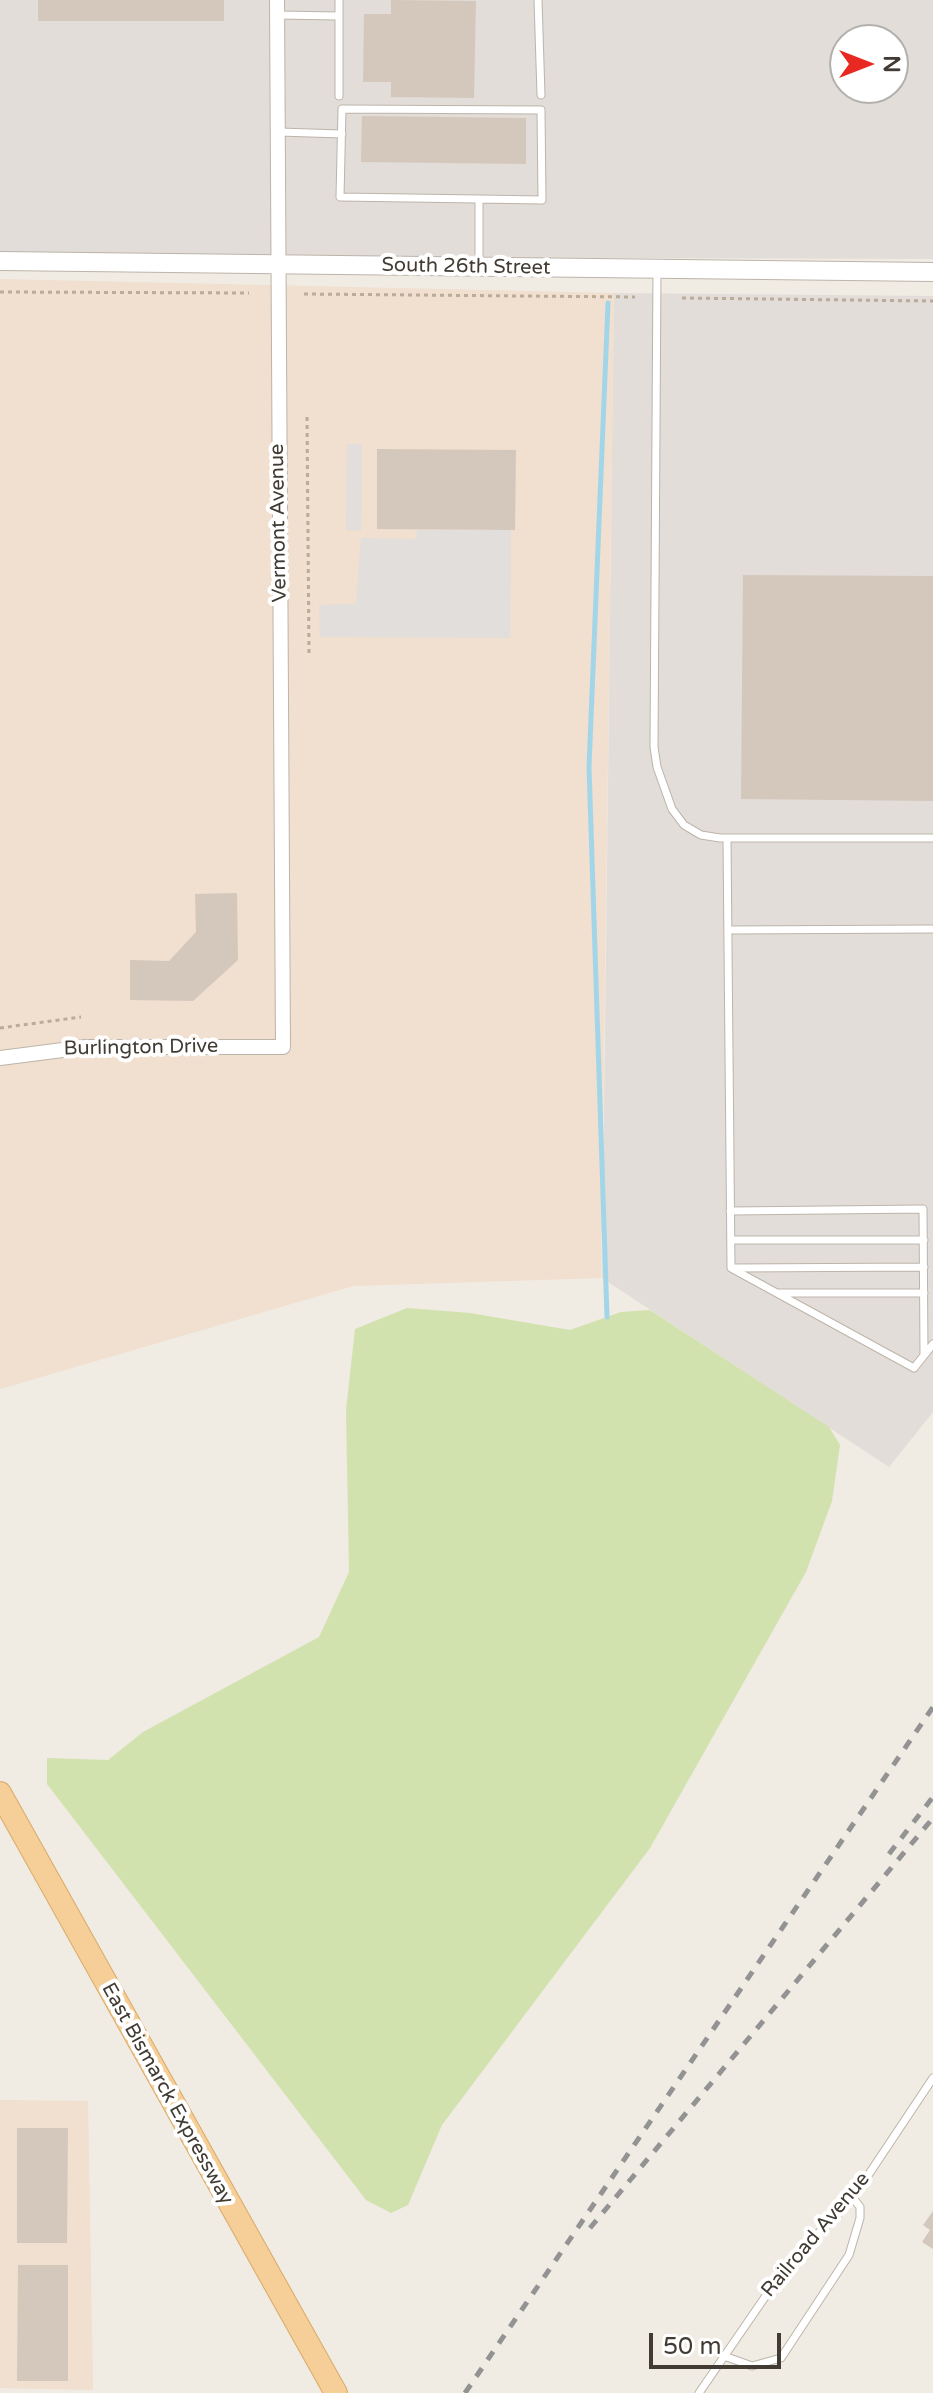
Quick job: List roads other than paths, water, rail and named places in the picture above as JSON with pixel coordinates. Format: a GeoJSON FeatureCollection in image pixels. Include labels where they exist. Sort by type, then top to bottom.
{"type":"FeatureCollection","features":[{"type":"Feature","properties":{"kind":"main road","name":"East Bismarck Expressway"},"geometry":{"type":"LineString","coordinates":[[0,1793],[336,2393]]}},
{"type":"Feature","properties":{"kind":"street","name":"Vermont Avenue"},"geometry":{"type":"LineString","coordinates":[[277,7],[276,265],[283,1047]]}},
{"type":"Feature","properties":{"kind":"street","name":"South 26th Street"},"geometry":{"type":"LineString","coordinates":[[0,261],[933,272]]}},
{"type":"Feature","properties":{"kind":"street","name":"Burlington Drive"},"geometry":{"type":"LineString","coordinates":[[0,1058],[86,1047],[283,1047]]}},
{"type":"Feature","properties":{"kind":"lane"},"geometry":{"type":"LineString","coordinates":[[339,0],[339,96]]}},
{"type":"Feature","properties":{"kind":"lane"},"geometry":{"type":"LineString","coordinates":[[538,0],[541,95]]}},
{"type":"Feature","properties":{"kind":"lane"},"geometry":{"type":"LineString","coordinates":[[277,7],[338,16]]}},
{"type":"Feature","properties":{"kind":"lane"},"geometry":{"type":"LineString","coordinates":[[342,109],[541,110],[542,200],[479,199],[340,197],[342,109]]}},
{"type":"Feature","properties":{"kind":"lane"},"geometry":{"type":"LineString","coordinates":[[276,132],[342,134]]}},
{"type":"Feature","properties":{"kind":"lane"},"geometry":{"type":"LineString","coordinates":[[479,199],[479,267]]}},
{"type":"Feature","properties":{"kind":"lane"},"geometry":{"type":"LineString","coordinates":[[657,269],[654,747],[663,789],[684,825],[701,835],[727,838],[933,838]]}},
{"type":"Feature","properties":{"kind":"lane"},"geometry":{"type":"LineString","coordinates":[[727,838],[731,1268]]}},
{"type":"Feature","properties":{"kind":"lane"},"geometry":{"type":"LineString","coordinates":[[728,930],[933,929]]}},
{"type":"Feature","properties":{"kind":"lane"},"geometry":{"type":"LineString","coordinates":[[730,1211],[923,1209],[924,1355]]}},
{"type":"Feature","properties":{"kind":"lane"},"geometry":{"type":"LineString","coordinates":[[731,1240],[924,1240]]}},
{"type":"Feature","properties":{"kind":"lane"},"geometry":{"type":"LineString","coordinates":[[731,1268],[924,1267]]}},
{"type":"Feature","properties":{"kind":"lane"},"geometry":{"type":"LineString","coordinates":[[731,1268],[914,1368],[933,1344]]}},
{"type":"Feature","properties":{"kind":"lane"},"geometry":{"type":"LineString","coordinates":[[776,1293],[924,1293]]}},
{"type":"Feature","properties":{"kind":"lane","name":"Railroad Avenue"},"geometry":{"type":"LineString","coordinates":[[699,2393],[787,2265],[853,2198],[933,2078]]}},
{"type":"Feature","properties":{"kind":"lane"},"geometry":{"type":"LineString","coordinates":[[724,2356],[752,2366],[781,2358],[849,2255],[860,2218],[860,2207],[853,2198]]}},
{"type":"Feature","properties":{"kind":"waterway"},"geometry":{"type":"LineString","coordinates":[[607,1317],[589,767],[608,303]]}},
{"type":"Feature","properties":{"kind":"railway"},"geometry":{"type":"LineString","coordinates":[[465,2393],[933,1707]]}},
{"type":"Feature","properties":{"kind":"railway"},"geometry":{"type":"LineString","coordinates":[[889,1854],[933,1797]]}},
{"type":"Feature","properties":{"kind":"railway"},"geometry":{"type":"LineString","coordinates":[[590,2228],[933,1818]]}}]}
